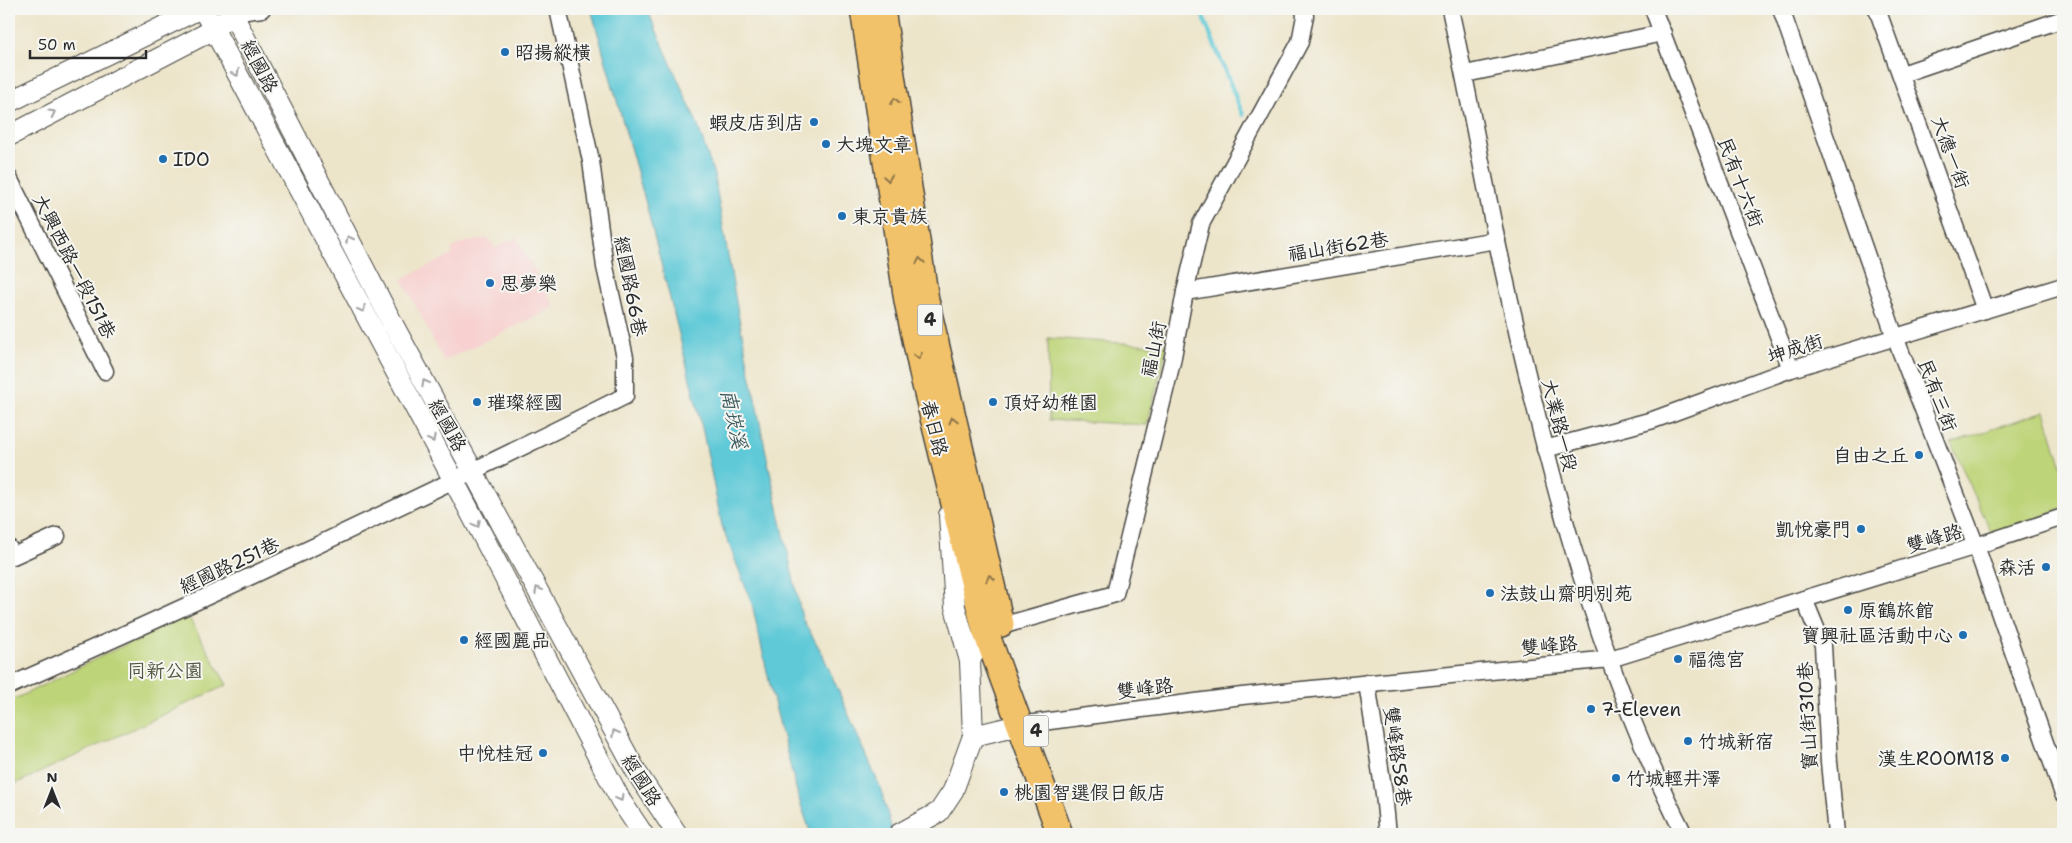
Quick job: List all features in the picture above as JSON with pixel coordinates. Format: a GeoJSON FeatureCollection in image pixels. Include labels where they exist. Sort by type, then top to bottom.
{"type":"FeatureCollection","features":[{"type":"Feature","properties":{"kind":"main road","name":"春日路"},"geometry":{"type":"LineString","coordinates":[[863,9],[908,301],[923,376],[946,469],[993,628],[1026,724],[1060,834]]}},
{"type":"Feature","properties":{"kind":"main road","name":"春日路"},"geometry":{"type":"LineString","coordinates":[[882,9],[926,300],[993,628]]}},
{"type":"Feature","properties":{"kind":"main road","name":"春日路"},"geometry":{"type":"LineString","coordinates":[[1026,724],[1075,834]]}},
{"type":"Feature","properties":{"kind":"street"},"geometry":{"type":"LineString","coordinates":[[9,102],[199,9]]}},
{"type":"Feature","properties":{"kind":"street","name":"經國路"},"geometry":{"type":"LineString","coordinates":[[203,9],[213,30],[464,476],[636,773],[677,834]]}},
{"type":"Feature","properties":{"kind":"street"},"geometry":{"type":"LineString","coordinates":[[210,9],[231,11],[262,9]]}},
{"type":"Feature","properties":{"kind":"street","name":"經國路66巷"},"geometry":{"type":"LineString","coordinates":[[464,476],[625,396],[625,357],[604,267],[591,161],[558,9]]}},
{"type":"Feature","properties":{"kind":"street","name":"大業路一段"},"geometry":{"type":"LineString","coordinates":[[1450,9],[1465,74],[1497,240],[1544,449],[1570,542],[1643,748],[1684,834]]}},
{"type":"Feature","properties":{"kind":"street","name":"民有十六街"},"geometry":{"type":"LineString","coordinates":[[1653,9],[1791,369]]}},
{"type":"Feature","properties":{"kind":"street","name":"民有三街"},"geometry":{"type":"LineString","coordinates":[[1781,9],[1895,337],[1976,546],[2063,794]]}},
{"type":"Feature","properties":{"kind":"street","name":"大德一街"},"geometry":{"type":"LineString","coordinates":[[1877,9],[1902,74],[1985,310]]}},
{"type":"Feature","properties":{"kind":"street"},"geometry":{"type":"LineString","coordinates":[[9,136],[213,30],[231,11]]}},
{"type":"Feature","properties":{"kind":"street","name":"經國路"},"geometry":{"type":"LineString","coordinates":[[231,11],[395,328],[464,476],[621,801],[643,834]]}},
{"type":"Feature","properties":{"kind":"street","name":"福山街"},"geometry":{"type":"LineString","coordinates":[[993,628],[1115,594],[1172,362],[1185,292],[1201,224],[1300,42],[1305,12]]}},
{"type":"Feature","properties":{"kind":"street"},"geometry":{"type":"LineString","coordinates":[[1902,74],[2063,19]]}},
{"type":"Feature","properties":{"kind":"street"},"geometry":{"type":"LineString","coordinates":[[1465,74],[1663,34]]}},
{"type":"Feature","properties":{"kind":"street","name":"大興西路一段151巷"},"geometry":{"type":"LineString","coordinates":[[9,178],[105,371]]}},
{"type":"Feature","properties":{"kind":"street","name":"福山街62巷"},"geometry":{"type":"LineString","coordinates":[[1185,292],[1497,240]]}},
{"type":"Feature","properties":{"kind":"street","name":"坤成街"},"geometry":{"type":"LineString","coordinates":[[1544,449],[1653,420],[1791,369],[2061,286]]}},
{"type":"Feature","properties":{"kind":"street"},"geometry":{"type":"LineString","coordinates":[[902,833],[939,812],[953,791],[973,736],[970,661],[955,607],[946,469]]}},
{"type":"Feature","properties":{"kind":"street","name":"經國路251巷"},"geometry":{"type":"LineString","coordinates":[[9,686],[186,608],[464,476]]}},
{"type":"Feature","properties":{"kind":"street","name":"雙峰路"},"geometry":{"type":"LineString","coordinates":[[1026,724],[1242,696],[1610,659],[1976,546],[2063,516]]}},
{"type":"Feature","properties":{"kind":"street"},"geometry":{"type":"LineString","coordinates":[[9,548],[13,556],[57,536]]}},
{"type":"Feature","properties":{"kind":"street","name":"寶山街310巷"},"geometry":{"type":"LineString","coordinates":[[1804,599],[1823,645],[1828,762],[1836,834]]}},
{"type":"Feature","properties":{"kind":"street"},"geometry":{"type":"LineString","coordinates":[[970,661],[993,628]]}},
{"type":"Feature","properties":{"kind":"street","name":"雙峰路58巷"},"geometry":{"type":"LineString","coordinates":[[1367,683],[1384,794],[1388,834]]}},
{"type":"Feature","properties":{"kind":"street"},"geometry":{"type":"LineString","coordinates":[[973,736],[1026,724]]}},
{"type":"Feature","properties":{"kind":"shaded area","name":"思夢樂"},"geometry":{"type":"Polygon","coordinates":[[[516,237],[555,307],[444,361],[402,279],[453,254],[451,249],[462,243],[488,238],[495,248],[516,237]]]}},
{"type":"Feature","properties":{"kind":"green space"},"geometry":{"type":"Polygon","coordinates":[[[1048,338],[1167,346],[1147,425],[1049,420],[1048,338]]]}},
{"type":"Feature","properties":{"kind":"green space"},"geometry":{"type":"Polygon","coordinates":[[[2045,411],[2063,471],[2063,509],[1992,534],[1951,443],[2045,411]]]}},
{"type":"Feature","properties":{"kind":"green space","name":"同新公園"},"geometry":{"type":"Polygon","coordinates":[[[187,614],[227,685],[13,785],[9,777],[9,702],[187,614]]]}},
{"type":"Feature","properties":{"kind":"water","name":"南崁溪"},"geometry":{"type":"Polygon","coordinates":[[[591,9],[647,9],[697,123],[714,175],[738,313],[802,618],[822,653],[881,789],[893,834],[811,834],[798,796],[772,694],[752,604],[722,526],[703,432],[677,326],[645,200],[591,9]]]}},
{"type":"Feature","properties":{"kind":"waterway"},"geometry":{"type":"LineString","coordinates":[[1200,9],[1243,115]]}},
{"type":"Feature","properties":{"kind":"place","name":"昭揚縱橫"},"geometry":{"type":"Point","coordinates":[505,52]}},
{"type":"Feature","properties":{"kind":"place","name":"蝦皮店到店"},"geometry":{"type":"Point","coordinates":[814,122]}},
{"type":"Feature","properties":{"kind":"place","name":"大塊文章"},"geometry":{"type":"Point","coordinates":[826,144]}},
{"type":"Feature","properties":{"kind":"place","name":"IDO"},"geometry":{"type":"Point","coordinates":[163,159]}},
{"type":"Feature","properties":{"kind":"place","name":"東京貴族"},"geometry":{"type":"Point","coordinates":[842,216]}},
{"type":"Feature","properties":{"kind":"place","name":"思夢樂"},"geometry":{"type":"Point","coordinates":[490,283]}},
{"type":"Feature","properties":{"kind":"place","name":"璀璨經國"},"geometry":{"type":"Point","coordinates":[477,402]}},
{"type":"Feature","properties":{"kind":"place","name":"頂好幼稚園"},"geometry":{"type":"Point","coordinates":[993,402]}},
{"type":"Feature","properties":{"kind":"place","name":"自由之丘"},"geometry":{"type":"Point","coordinates":[1919,455]}},
{"type":"Feature","properties":{"kind":"place","name":"凱悅豪門"},"geometry":{"type":"Point","coordinates":[1861,529]}},
{"type":"Feature","properties":{"kind":"place","name":"森活"},"geometry":{"type":"Point","coordinates":[2046,567]}},
{"type":"Feature","properties":{"kind":"place","name":"法鼓山齋明別苑"},"geometry":{"type":"Point","coordinates":[1490,593]}},
{"type":"Feature","properties":{"kind":"place","name":"原鶴旅館"},"geometry":{"type":"Point","coordinates":[1848,610]}},
{"type":"Feature","properties":{"kind":"place","name":"寶興社區活動中心"},"geometry":{"type":"Point","coordinates":[1963,635]}},
{"type":"Feature","properties":{"kind":"place","name":"經國麗品"},"geometry":{"type":"Point","coordinates":[464,640]}},
{"type":"Feature","properties":{"kind":"place","name":"福德宮"},"geometry":{"type":"Point","coordinates":[1678,659]}},
{"type":"Feature","properties":{"kind":"place","name":"7-Eleven"},"geometry":{"type":"Point","coordinates":[1591,709]}},
{"type":"Feature","properties":{"kind":"place","name":"竹城新宿"},"geometry":{"type":"Point","coordinates":[1688,741]}},
{"type":"Feature","properties":{"kind":"place","name":"中悅桂冠"},"geometry":{"type":"Point","coordinates":[543,753]}},
{"type":"Feature","properties":{"kind":"place","name":"漢生ROOM18"},"geometry":{"type":"Point","coordinates":[2005,758]}},
{"type":"Feature","properties":{"kind":"place","name":"竹城輕井澤"},"geometry":{"type":"Point","coordinates":[1616,778]}},
{"type":"Feature","properties":{"kind":"place","name":"桃園智選假日飯店"},"geometry":{"type":"Point","coordinates":[1004,792]}}]}
